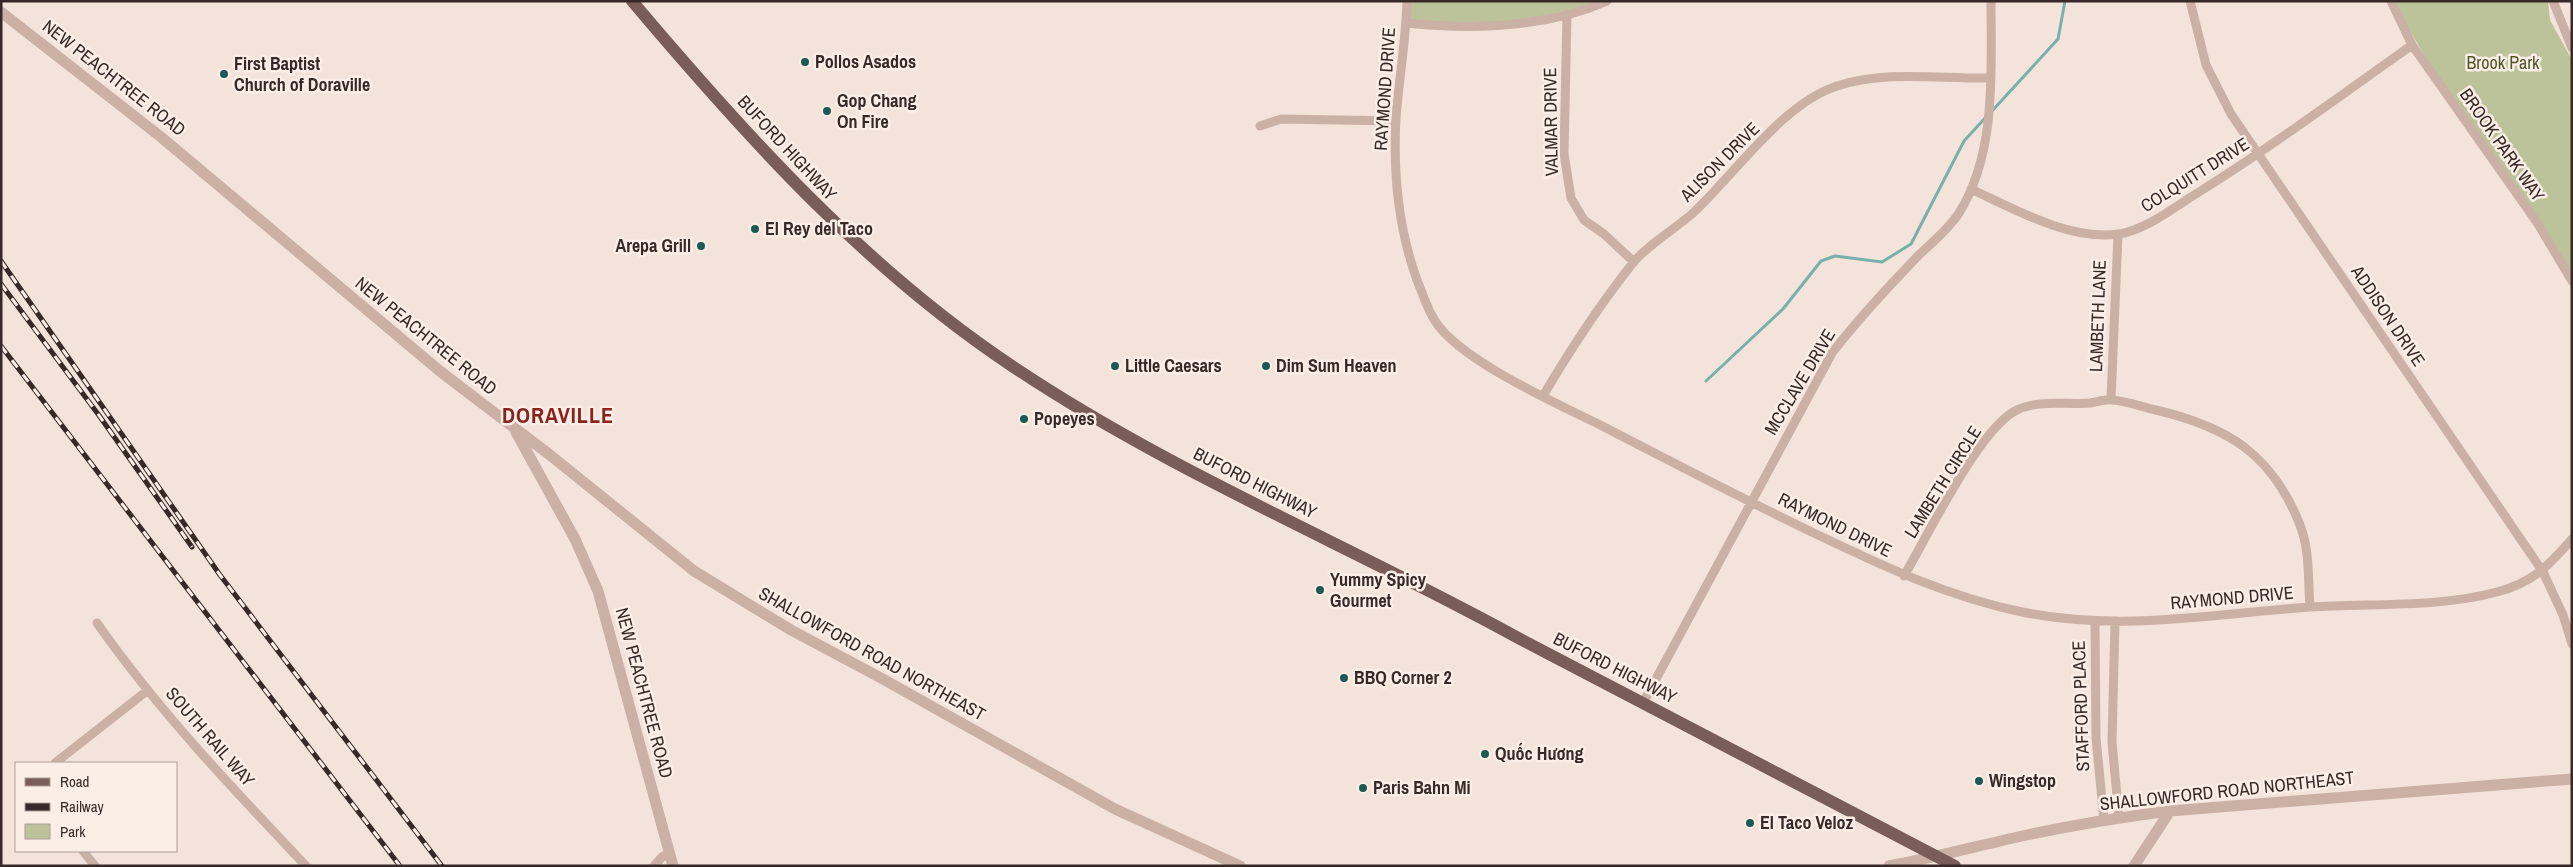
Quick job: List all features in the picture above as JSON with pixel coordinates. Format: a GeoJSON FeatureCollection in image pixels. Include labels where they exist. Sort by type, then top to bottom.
{"type":"FeatureCollection","features":[{"type":"Feature","properties":{"kind":"main road","name":"BUFORD HIGHWAY"},"geometry":{"type":"LineString","coordinates":[[632,1],[719,101],[822,211],[918,298],[1011,366],[1070,404],[1133,439],[1346,550],[1460,606],[1955,866]]}},
{"type":"Feature","properties":{"kind":"street","name":"RAYMOND DRIVE"},"geometry":{"type":"LineString","coordinates":[[1407,1],[1396,121],[1397,182],[1401,216],[1410,259],[1428,310],[1442,330],[1460,346],[1499,373],[1750,502],[1904,576],[1981,602],[2025,612],[2095,622],[2176,621],[2310,607],[2430,602],[2499,592],[2543,572],[2572,538]]}},
{"type":"Feature","properties":{"kind":"street"},"geometry":{"type":"LineString","coordinates":[[1406,23],[1448,28],[1514,24],[1567,14],[1607,1]]}},
{"type":"Feature","properties":{"kind":"street","name":"MCCLAVE DRIVE"},"geometry":{"type":"LineString","coordinates":[[1643,703],[1832,353],[1860,317],[1958,214],[1971,189],[1986,136],[1991,78],[1991,1]]}},
{"type":"Feature","properties":{"kind":"street","name":"ADDISON DRIVE"},"geometry":{"type":"LineString","coordinates":[[2190,1],[2206,65],[2231,114],[2543,572],[2563,615],[2572,644]]}},
{"type":"Feature","properties":{"kind":"street","name":"BROOK PARK WAY"},"geometry":{"type":"LineString","coordinates":[[2390,1],[2412,45],[2538,224],[2572,281]]}},
{"type":"Feature","properties":{"kind":"street"},"geometry":{"type":"LineString","coordinates":[[2553,1],[2572,48]]}},
{"type":"Feature","properties":{"kind":"street","name":"NEW PEACHTREE ROAD"},"geometry":{"type":"LineString","coordinates":[[1,12],[161,137],[441,372],[514,428],[575,539],[598,591],[614,642],[673,866]]}},
{"type":"Feature","properties":{"kind":"street","name":"VALMAR DRIVE"},"geometry":{"type":"LineString","coordinates":[[1567,14],[1564,154],[1571,198],[1584,220],[1604,234],[1634,262]]}},
{"type":"Feature","properties":{"kind":"street","name":"COLQUITT DRIVE"},"geometry":{"type":"LineString","coordinates":[[1971,189],[2046,223],[2089,233],[2118,234],[2144,226],[2258,155],[2412,45]]}},
{"type":"Feature","properties":{"kind":"street","name":"ALISON DRIVE"},"geometry":{"type":"LineString","coordinates":[[1543,396],[1577,339],[1634,262],[1694,212],[1786,118],[1807,100],[1835,86],[1886,76],[1991,78]]}},
{"type":"Feature","properties":{"kind":"street"},"geometry":{"type":"LineString","coordinates":[[1260,126],[1281,119],[1396,121]]}},
{"type":"Feature","properties":{"kind":"street","name":"LAMBETH LANE"},"geometry":{"type":"LineString","coordinates":[[2111,400],[2118,234]]}},
{"type":"Feature","properties":{"kind":"street","name":"LAMBETH CIRCLE"},"geometry":{"type":"LineString","coordinates":[[1904,576],[1977,450],[1997,426],[2014,411],[2032,404],[2089,403],[2111,400],[2190,419],[2220,430],[2249,449],[2276,479],[2300,525],[2306,547],[2310,607]]}},
{"type":"Feature","properties":{"kind":"street","name":"SHALLOWFORD ROAD NORTHEAST"},"geometry":{"type":"LineString","coordinates":[[514,428],[694,571],[740,601],[1115,809],[1240,866]]}},
{"type":"Feature","properties":{"kind":"street","name":"STAFFORD PLACE"},"geometry":{"type":"LineString","coordinates":[[2115,621],[2112,742],[2119,818]]}},
{"type":"Feature","properties":{"kind":"street","name":"STAFFORD PLACE"},"geometry":{"type":"LineString","coordinates":[[2095,622],[2096,738],[2104,820]]}},
{"type":"Feature","properties":{"kind":"street","name":"SOUTH RAIL WAY"},"geometry":{"type":"LineString","coordinates":[[97,623],[148,690],[239,796],[306,866]]}},
{"type":"Feature","properties":{"kind":"street"},"geometry":{"type":"LineString","coordinates":[[56,762],[148,690]]}},
{"type":"Feature","properties":{"kind":"street","name":"SHALLOWFORD ROAD NORTHEAST"},"geometry":{"type":"LineString","coordinates":[[1889,866],[1938,857],[2026,835],[2104,820],[2170,811],[2572,779]]}},
{"type":"Feature","properties":{"kind":"street"},"geometry":{"type":"LineString","coordinates":[[2134,866],[2170,811]]}},
{"type":"Feature","properties":{"kind":"street"},"geometry":{"type":"LineString","coordinates":[[84,852],[95,866]]}},
{"type":"Feature","properties":{"kind":"street"},"geometry":{"type":"LineString","coordinates":[[654,866],[662,857],[669,854]]}},
{"type":"Feature","properties":{"kind":"green space"},"geometry":{"type":"Polygon","coordinates":[[[1408,1],[1601,1],[1499,28],[1407,24],[1408,1]]]}},
{"type":"Feature","properties":{"kind":"green space","name":"Brook Park"},"geometry":{"type":"Polygon","coordinates":[[[2392,1],[2548,1],[2550,20],[2572,60],[2572,280],[2445,90],[2392,1]]]}},
{"type":"Feature","properties":{"kind":"waterway"},"geometry":{"type":"LineString","coordinates":[[1992,111],[2058,39],[2065,1]]}},
{"type":"Feature","properties":{"kind":"waterway"},"geometry":{"type":"LineString","coordinates":[[1706,381],[1783,309],[1821,261],[1835,256],[1882,262],[1911,244],[1964,141],[1986,117]]}},
{"type":"Feature","properties":{"kind":"railway"},"geometry":{"type":"LineString","coordinates":[[1,261],[220,575],[442,866]]}},
{"type":"Feature","properties":{"kind":"railway"},"geometry":{"type":"LineString","coordinates":[[1,284],[98,414],[192,547]]}},
{"type":"Feature","properties":{"kind":"railway"},"geometry":{"type":"LineString","coordinates":[[1,346],[400,866]]}},
{"type":"Feature","properties":{"kind":"place","name":"Pollos Asados"},"geometry":{"type":"Point","coordinates":[805,62]}},
{"type":"Feature","properties":{"kind":"place","name":"First Baptist Church of Doraville"},"geometry":{"type":"Point","coordinates":[224,74]}},
{"type":"Feature","properties":{"kind":"place","name":"Gop Chang On Fire"},"geometry":{"type":"Point","coordinates":[827,111]}},
{"type":"Feature","properties":{"kind":"place","name":"El Rey del Taco"},"geometry":{"type":"Point","coordinates":[755,229]}},
{"type":"Feature","properties":{"kind":"place","name":"Arepa Grill"},"geometry":{"type":"Point","coordinates":[701,246]}},
{"type":"Feature","properties":{"kind":"place","name":"Little Caesars"},"geometry":{"type":"Point","coordinates":[1115,366]}},
{"type":"Feature","properties":{"kind":"place","name":"Dim Sum Heaven"},"geometry":{"type":"Point","coordinates":[1266,366]}},
{"type":"Feature","properties":{"kind":"place","name":"Popeyes"},"geometry":{"type":"Point","coordinates":[1024,419]}},
{"type":"Feature","properties":{"kind":"place","name":"Yummy Spicy Gourmet"},"geometry":{"type":"Point","coordinates":[1320,590]}},
{"type":"Feature","properties":{"kind":"place","name":"BBQ Corner 2"},"geometry":{"type":"Point","coordinates":[1344,678]}},
{"type":"Feature","properties":{"kind":"place","name":"Quốc Hương"},"geometry":{"type":"Point","coordinates":[1485,754]}},
{"type":"Feature","properties":{"kind":"place","name":"Wingstop"},"geometry":{"type":"Point","coordinates":[1979,781]}},
{"type":"Feature","properties":{"kind":"place","name":"Paris Bahn Mi"},"geometry":{"type":"Point","coordinates":[1363,788]}},
{"type":"Feature","properties":{"kind":"place","name":"El Taco Veloz"},"geometry":{"type":"Point","coordinates":[1750,823]}},
{"type":"Feature","properties":{"kind":"district","name":"DORAVILLE"},"geometry":{"type":"Point","coordinates":[558,415]}}]}
